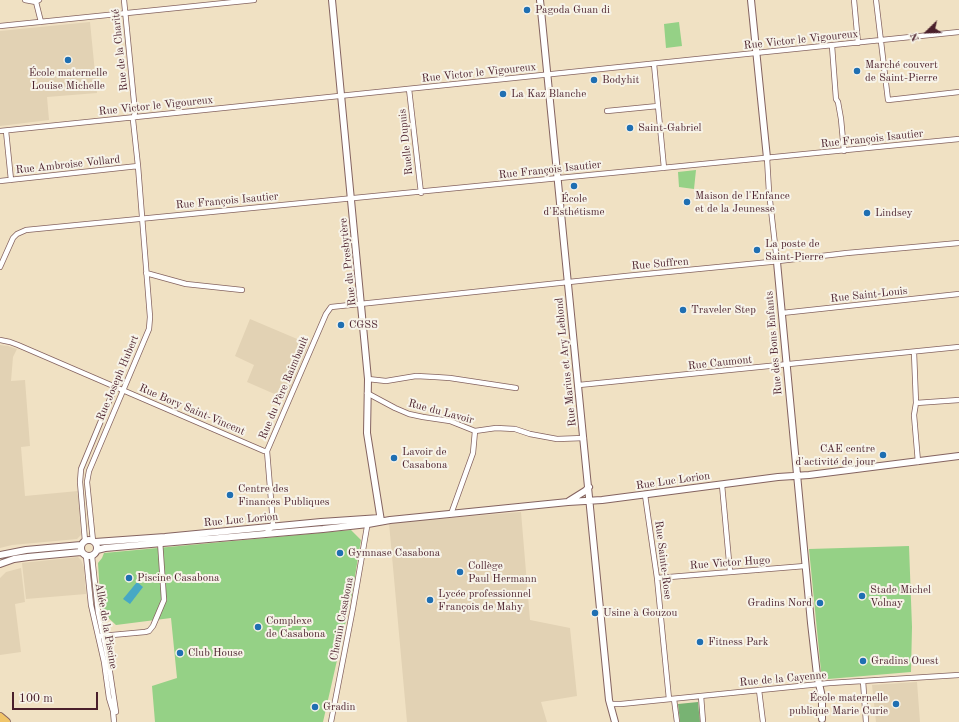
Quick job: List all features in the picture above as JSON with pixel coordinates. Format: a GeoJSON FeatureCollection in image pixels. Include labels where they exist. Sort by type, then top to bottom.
{"type":"FeatureCollection","features":[{"type":"Feature","properties":{"kind":"highway"},"geometry":{"type":"LineString","coordinates":[[0,717],[6,722]]}},
{"type":"Feature","properties":{"kind":"street"},"geometry":{"type":"LineString","coordinates":[[25,0],[37,1],[41,22]]}},
{"type":"Feature","properties":{"kind":"street","name":"Rue de la Charité"},"geometry":{"type":"LineString","coordinates":[[124,0],[135,112],[134,118],[142,218]]}},
{"type":"Feature","properties":{"kind":"street"},"geometry":{"type":"LineString","coordinates":[[0,26],[254,0]]}},
{"type":"Feature","properties":{"kind":"street","name":"Rue du Presbytère"},"geometry":{"type":"LineString","coordinates":[[332,0],[340,96],[362,303],[368,379],[367,433],[381,520]]}},
{"type":"Feature","properties":{"kind":"street","name":"Rue Marius et Ary Leblond"},"geometry":{"type":"LineString","coordinates":[[540,0],[610,704],[615,722]]}},
{"type":"Feature","properties":{"kind":"street","name":"Rue des Bons Enfants"},"geometry":{"type":"LineString","coordinates":[[751,0],[805,566],[822,720]]}},
{"type":"Feature","properties":{"kind":"street"},"geometry":{"type":"LineString","coordinates":[[854,0],[858,43]]}},
{"type":"Feature","properties":{"kind":"street"},"geometry":{"type":"LineString","coordinates":[[876,0],[888,100],[959,92]]}},
{"type":"Feature","properties":{"kind":"street","name":"Rue Victor le Vigoureux"},"geometry":{"type":"LineString","coordinates":[[0,131],[959,32]]}},
{"type":"Feature","properties":{"kind":"street"},"geometry":{"type":"LineString","coordinates":[[832,46],[836,99],[838,102],[844,151]]}},
{"type":"Feature","properties":{"kind":"street"},"geometry":{"type":"LineString","coordinates":[[654,64],[664,168]]}},
{"type":"Feature","properties":{"kind":"street","name":"Ruelle Dupuis"},"geometry":{"type":"LineString","coordinates":[[409,89],[421,193]]}},
{"type":"Feature","properties":{"kind":"street"},"geometry":{"type":"LineString","coordinates":[[607,111],[658,106]]}},
{"type":"Feature","properties":{"kind":"street"},"geometry":{"type":"LineString","coordinates":[[6,131],[11,180]]}},
{"type":"Feature","properties":{"kind":"street","name":"Rue François Isautier"},"geometry":{"type":"LineString","coordinates":[[0,268],[13,238],[17,234],[26,230],[142,218],[352,200],[558,178],[959,140]]}},
{"type":"Feature","properties":{"kind":"street","name":"Rue Ambroise Vollard"},"geometry":{"type":"LineString","coordinates":[[0,181],[138,166]]}},
{"type":"Feature","properties":{"kind":"street","name":"Rue Joseph Hubert"},"geometry":{"type":"LineString","coordinates":[[94,542],[88,471],[149,329],[150,317],[142,218]]}},
{"type":"Feature","properties":{"kind":"street","name":"Rue Suffren"},"geometry":{"type":"LineString","coordinates":[[362,303],[777,262],[847,253],[959,243]]}},
{"type":"Feature","properties":{"kind":"street"},"geometry":{"type":"LineString","coordinates":[[146,272],[186,284],[242,290]]}},
{"type":"Feature","properties":{"kind":"street","name":"Rue Saint-Louis"},"geometry":{"type":"LineString","coordinates":[[782,313],[959,294]]}},
{"type":"Feature","properties":{"kind":"street","name":"Rue du Père Raimbault"},"geometry":{"type":"LineString","coordinates":[[272,527],[273,522],[267,450],[326,314],[331,307],[362,303]]}},
{"type":"Feature","properties":{"kind":"street","name":"Rue Bory Saint-Vincent"},"geometry":{"type":"LineString","coordinates":[[0,340],[18,345],[264,451],[267,450]]}},
{"type":"Feature","properties":{"kind":"street","name":"Rue Caumont"},"geometry":{"type":"LineString","coordinates":[[579,385],[959,347]]}},
{"type":"Feature","properties":{"kind":"street"},"geometry":{"type":"LineString","coordinates":[[914,352],[916,403],[914,415],[918,462]]}},
{"type":"Feature","properties":{"kind":"street"},"geometry":{"type":"LineString","coordinates":[[368,379],[386,381],[416,376],[435,377],[516,388]]}},
{"type":"Feature","properties":{"kind":"street","name":"Rue Joseph Hubert"},"geometry":{"type":"LineString","coordinates":[[83,543],[80,482],[81,469],[115,387]]}},
{"type":"Feature","properties":{"kind":"street","name":"Rue du Lavoir"},"geometry":{"type":"LineString","coordinates":[[367,393],[408,414],[450,421],[475,430],[496,428],[515,429],[530,434],[557,439],[584,438]]}},
{"type":"Feature","properties":{"kind":"street"},"geometry":{"type":"LineString","coordinates":[[916,403],[959,400]]}},
{"type":"Feature","properties":{"kind":"street"},"geometry":{"type":"LineString","coordinates":[[451,514],[473,453],[475,430]]}},
{"type":"Feature","properties":{"kind":"street","name":"Rue Luc Lorion"},"geometry":{"type":"LineString","coordinates":[[97,550],[160,540],[321,522],[390,520],[590,501],[959,456]]}},
{"type":"Feature","properties":{"kind":"street"},"geometry":{"type":"LineString","coordinates":[[722,484],[730,572]]}},
{"type":"Feature","properties":{"kind":"street"},"geometry":{"type":"LineString","coordinates":[[568,502],[589,487]]}},
{"type":"Feature","properties":{"kind":"street","name":"Rue Sainte-Rose"},"geometry":{"type":"LineString","coordinates":[[645,495],[672,699],[677,722]]}},
{"type":"Feature","properties":{"kind":"street"},"geometry":{"type":"LineString","coordinates":[[368,521],[374,515],[379,506]]}},
{"type":"Feature","properties":{"kind":"street","name":"Rue Luc Lorion"},"geometry":{"type":"LineString","coordinates":[[83,543],[88,540],[94,542],[160,540],[323,529],[368,521]]}},
{"type":"Feature","properties":{"kind":"street","name":"Chemin Casabona"},"geometry":{"type":"LineString","coordinates":[[331,722],[352,616],[368,521]]}},
{"type":"Feature","properties":{"kind":"street"},"geometry":{"type":"LineString","coordinates":[[266,533],[272,527]]}},
{"type":"Feature","properties":{"kind":"street"},"geometry":{"type":"LineString","coordinates":[[97,629],[103,636],[145,632],[149,631],[153,626],[164,600],[160,540]]}},
{"type":"Feature","properties":{"kind":"street"},"geometry":{"type":"LineString","coordinates":[[0,564],[21,558],[86,555],[97,550],[94,542]]}},
{"type":"Feature","properties":{"kind":"street"},"geometry":{"type":"LineString","coordinates":[[0,555],[83,543],[86,555]]}},
{"type":"Feature","properties":{"kind":"street","name":"Allée de la Piscine"},"geometry":{"type":"LineString","coordinates":[[86,555],[91,605],[115,722]]}},
{"type":"Feature","properties":{"kind":"street","name":"Allée de la Piscine"},"geometry":{"type":"LineString","coordinates":[[86,555],[108,659],[115,722]]}},
{"type":"Feature","properties":{"kind":"street","name":"Rue Victor Hugo"},"geometry":{"type":"LineString","coordinates":[[657,578],[805,566]]}},
{"type":"Feature","properties":{"kind":"street","name":"Rue de la Cayenne"},"geometry":{"type":"LineString","coordinates":[[610,704],[818,684],[959,676]]}},
{"type":"Feature","properties":{"kind":"street"},"geometry":{"type":"LineString","coordinates":[[863,681],[866,722]]}},
{"type":"Feature","properties":{"kind":"street"},"geometry":{"type":"LineString","coordinates":[[759,690],[763,722]]}},
{"type":"Feature","properties":{"kind":"street"},"geometry":{"type":"LineString","coordinates":[[700,696],[703,722]]}},
{"type":"Feature","properties":{"kind":"shaded area"},"geometry":{"type":"Polygon","coordinates":[[[90,22],[97,93],[47,97],[49,120],[0,126],[0,31],[90,22]]]}},
{"type":"Feature","properties":{"kind":"shaded area"},"geometry":{"type":"Polygon","coordinates":[[[250,319],[309,344],[286,399],[247,382],[254,365],[235,356],[250,319]]]}},
{"type":"Feature","properties":{"kind":"shaded area"},"geometry":{"type":"Polygon","coordinates":[[[0,345],[17,349],[13,357],[11,381],[25,380],[30,446],[21,447],[25,496],[78,491],[81,535],[77,539],[12,545],[0,548],[0,345]]]}},
{"type":"Feature","properties":{"kind":"shaded area","name":"Collège Paul Hermann"},"geometry":{"type":"Polygon","coordinates":[[[521,512],[530,620],[570,628],[577,696],[541,702],[547,722],[407,722],[389,523],[521,512]]]}},
{"type":"Feature","properties":{"kind":"shaded area"},"geometry":{"type":"Polygon","coordinates":[[[78,557],[84,567],[86,594],[26,599],[22,563],[78,557]]]}},
{"type":"Feature","properties":{"kind":"shaded area"},"geometry":{"type":"Polygon","coordinates":[[[21,568],[25,602],[15,604],[21,652],[0,655],[0,578],[6,572],[21,568]]]}},
{"type":"Feature","properties":{"kind":"shaded area","name":"École maternelle publique Marie Curie"},"geometry":{"type":"Polygon","coordinates":[[[917,682],[920,722],[876,722],[872,685],[917,682]]]}},
{"type":"Feature","properties":{"kind":"green space"},"geometry":{"type":"Polygon","coordinates":[[[679,22],[682,46],[666,48],[664,24],[679,22]]]}},
{"type":"Feature","properties":{"kind":"green space"},"geometry":{"type":"Polygon","coordinates":[[[696,170],[694,189],[679,187],[678,172],[696,170]]]}},
{"type":"Feature","properties":{"kind":"green space","name":"Complexe de Casabona"},"geometry":{"type":"Polygon","coordinates":[[[351,530],[361,540],[352,594],[323,722],[155,722],[152,686],[177,678],[171,618],[116,625],[101,611],[98,563],[104,553],[351,530]]]}},
{"type":"Feature","properties":{"kind":"green space","name":"Stade Michel Volnay"},"geometry":{"type":"Polygon","coordinates":[[[909,546],[912,627],[911,672],[828,679],[821,671],[809,549],[909,546]]]}},
{"type":"Feature","properties":{"kind":"green space"},"geometry":{"type":"Polygon","coordinates":[[[698,702],[700,722],[680,722],[678,704],[698,702]]]}},
{"type":"Feature","properties":{"kind":"water"},"geometry":{"type":"Polygon","coordinates":[[[137,582],[143,587],[130,604],[123,599],[137,582]]]}},
{"type":"Feature","properties":{"kind":"place","name":"Pagoda Guan di"},"geometry":{"type":"Point","coordinates":[527,10]}},
{"type":"Feature","properties":{"kind":"place","name":"École maternelle Louise Michelle"},"geometry":{"type":"Point","coordinates":[68,60]}},
{"type":"Feature","properties":{"kind":"place","name":"Marché couvert de Saint-Pierre"},"geometry":{"type":"Point","coordinates":[857,71]}},
{"type":"Feature","properties":{"kind":"place","name":"Bodyhit"},"geometry":{"type":"Point","coordinates":[594,80]}},
{"type":"Feature","properties":{"kind":"place","name":"La Kaz Blanche"},"geometry":{"type":"Point","coordinates":[503,94]}},
{"type":"Feature","properties":{"kind":"place","name":"Saint-Gabriel"},"geometry":{"type":"Point","coordinates":[630,128]}},
{"type":"Feature","properties":{"kind":"place","name":"École d'Esthétisme"},"geometry":{"type":"Point","coordinates":[574,186]}},
{"type":"Feature","properties":{"kind":"place","name":"Maison de l'Enfance et de la Jeunesse"},"geometry":{"type":"Point","coordinates":[687,202]}},
{"type":"Feature","properties":{"kind":"place","name":"Lindsey"},"geometry":{"type":"Point","coordinates":[867,213]}},
{"type":"Feature","properties":{"kind":"place","name":"La poste de Saint-Pierre"},"geometry":{"type":"Point","coordinates":[757,250]}},
{"type":"Feature","properties":{"kind":"place","name":"Traveler Step"},"geometry":{"type":"Point","coordinates":[683,310]}},
{"type":"Feature","properties":{"kind":"place","name":"CGSS"},"geometry":{"type":"Point","coordinates":[341,325]}},
{"type":"Feature","properties":{"kind":"place","name":"CAE centre d'activité de jour"},"geometry":{"type":"Point","coordinates":[883,455]}},
{"type":"Feature","properties":{"kind":"place","name":"Lavoir de Casabona"},"geometry":{"type":"Point","coordinates":[394,458]}},
{"type":"Feature","properties":{"kind":"place","name":"Centre des Finances Publiques"},"geometry":{"type":"Point","coordinates":[230,495]}},
{"type":"Feature","properties":{"kind":"place","name":"Gymnase Casabona"},"geometry":{"type":"Point","coordinates":[340,553]}},
{"type":"Feature","properties":{"kind":"place","name":"Collège Paul Hermann"},"geometry":{"type":"Point","coordinates":[460,572]}},
{"type":"Feature","properties":{"kind":"place","name":"Piscine Casabona"},"geometry":{"type":"Point","coordinates":[129,578]}},
{"type":"Feature","properties":{"kind":"place","name":"Stade Michel Volnay"},"geometry":{"type":"Point","coordinates":[862,596]}},
{"type":"Feature","properties":{"kind":"place","name":"Lycée professionnel François de Mahy"},"geometry":{"type":"Point","coordinates":[430,600]}},
{"type":"Feature","properties":{"kind":"place","name":"Gradins Nord"},"geometry":{"type":"Point","coordinates":[820,603]}},
{"type":"Feature","properties":{"kind":"place","name":"Usine à Gouzou"},"geometry":{"type":"Point","coordinates":[595,613]}},
{"type":"Feature","properties":{"kind":"place","name":"Complexe de Casabona"},"geometry":{"type":"Point","coordinates":[258,627]}},
{"type":"Feature","properties":{"kind":"place","name":"Fitness Park"},"geometry":{"type":"Point","coordinates":[700,642]}},
{"type":"Feature","properties":{"kind":"place","name":"Club House"},"geometry":{"type":"Point","coordinates":[180,653]}},
{"type":"Feature","properties":{"kind":"place","name":"Gradins Ouest"},"geometry":{"type":"Point","coordinates":[863,661]}},
{"type":"Feature","properties":{"kind":"place","name":"École maternelle publique Marie Curie"},"geometry":{"type":"Point","coordinates":[896,704]}},
{"type":"Feature","properties":{"kind":"place","name":"Gradin"},"geometry":{"type":"Point","coordinates":[315,707]}}]}
